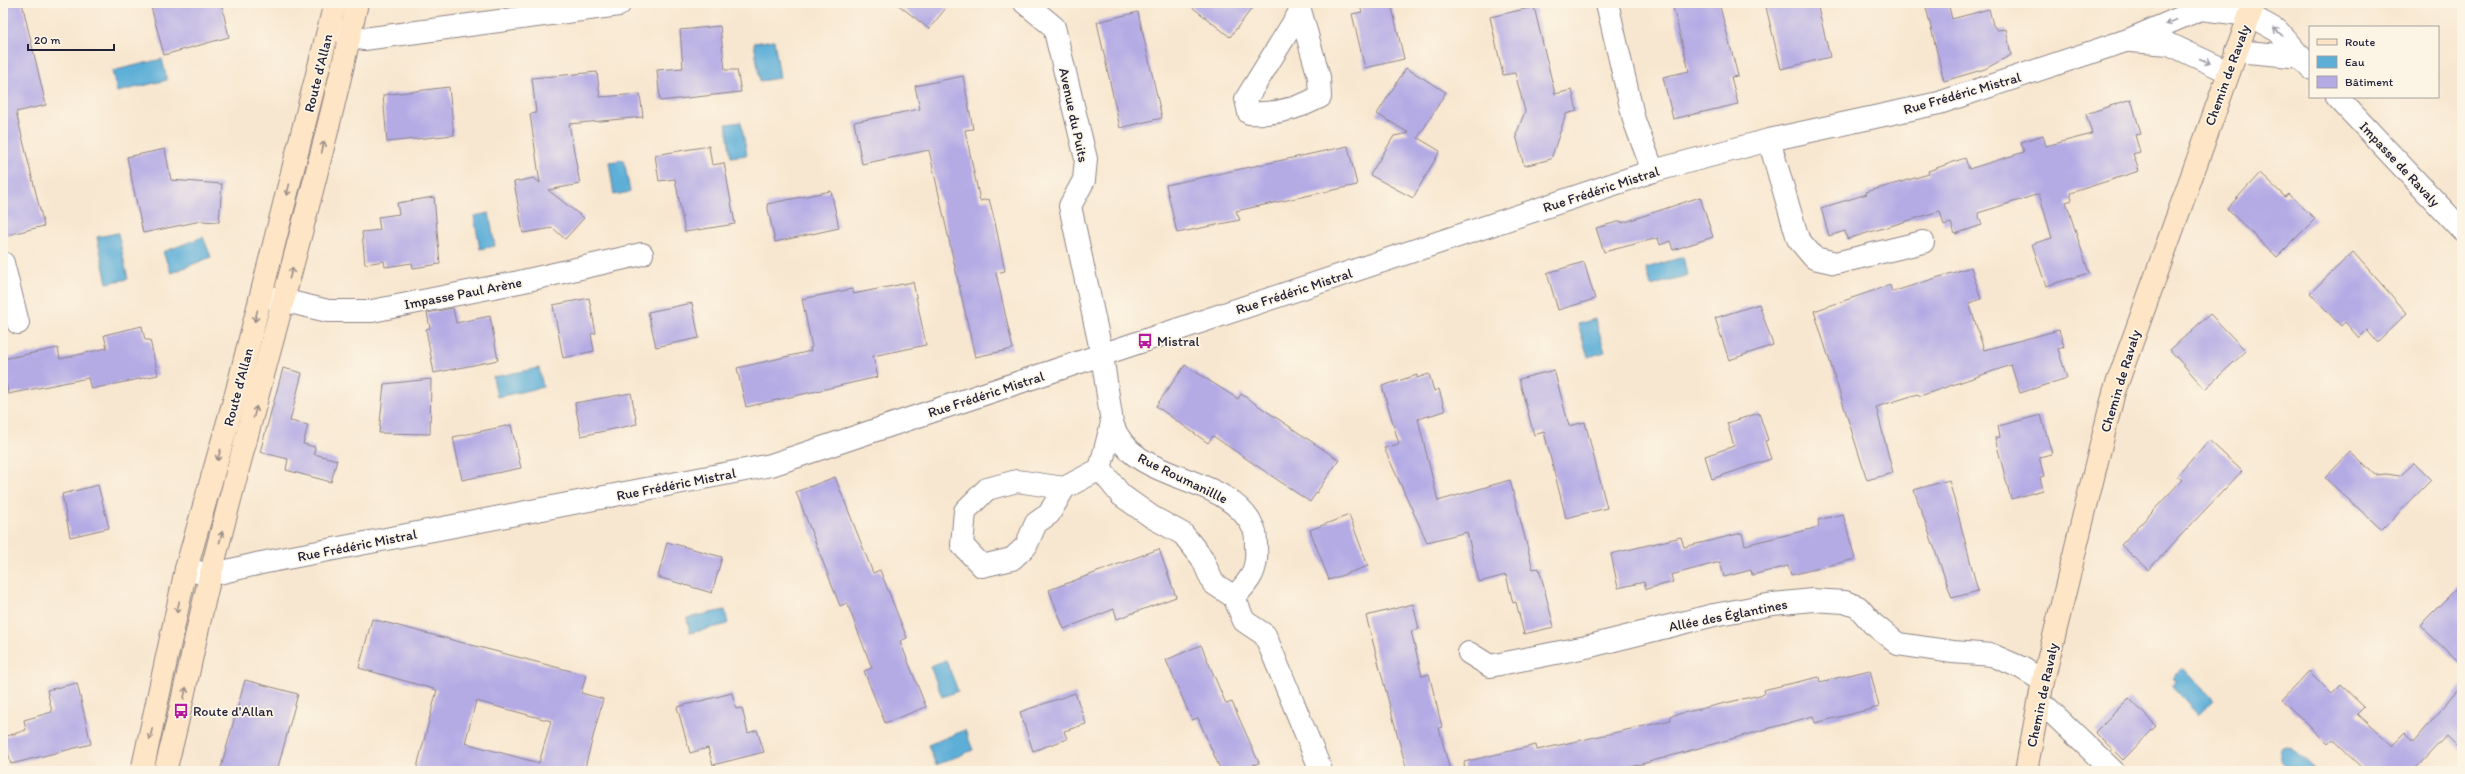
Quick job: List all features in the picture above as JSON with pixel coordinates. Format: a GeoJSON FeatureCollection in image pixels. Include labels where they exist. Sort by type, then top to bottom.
{"type":"FeatureCollection","features":[{"type":"Feature","properties":{"kind":"street","name":"Route d'Allan"},"geometry":{"type":"LineString","coordinates":[[142,771],[186,569],[262,295],[330,28],[335,3]]}},
{"type":"Feature","properties":{"kind":"street","name":"Route d'Allan"},"geometry":{"type":"LineString","coordinates":[[165,771],[181,711],[210,575],[303,230],[357,3]]}},
{"type":"Feature","properties":{"kind":"street","name":"Avenue du Puits"},"geometry":{"type":"LineString","coordinates":[[1025,3],[1054,27],[1086,160],[1084,180],[1070,206],[1102,355],[1112,423]]}},
{"type":"Feature","properties":{"kind":"street"},"geometry":{"type":"LineString","coordinates":[[1607,3],[1634,120],[1653,172]]}},
{"type":"Feature","properties":{"kind":"street"},"geometry":{"type":"LineString","coordinates":[[330,28],[364,38],[619,5]]}},
{"type":"Feature","properties":{"kind":"street"},"geometry":{"type":"LineString","coordinates":[[1299,7],[1319,77],[1320,97],[1301,107],[1269,114],[1249,113],[1246,99],[1299,7]]}},
{"type":"Feature","properties":{"kind":"street","name":"Rue Frédéric Mistral"},"geometry":{"type":"LineString","coordinates":[[186,569],[210,575],[771,465],[1653,172],[1769,140],[1939,103],[2128,40],[2201,9],[2252,9]]}},
{"type":"Feature","properties":{"kind":"street"},"geometry":{"type":"LineString","coordinates":[[2252,9],[2278,31],[2305,62]]}},
{"type":"Feature","properties":{"kind":"street","name":"Chemin de Ravaly"},"geometry":{"type":"LineString","coordinates":[[2026,771],[2042,691],[2114,392],[2252,9]]}},
{"type":"Feature","properties":{"kind":"street","name":"Rue Frédéric Mistral"},"geometry":{"type":"LineString","coordinates":[[2128,40],[2169,44],[2229,72]]}},
{"type":"Feature","properties":{"kind":"street"},"geometry":{"type":"LineString","coordinates":[[2236,51],[2305,62]]}},
{"type":"Feature","properties":{"kind":"street","name":"Impasse de Ravaly"},"geometry":{"type":"LineString","coordinates":[[2338,98],[2462,230]]}},
{"type":"Feature","properties":{"kind":"street"},"geometry":{"type":"LineString","coordinates":[[1769,140],[1798,240],[1814,258],[1836,263],[1923,242]]}},
{"type":"Feature","properties":{"kind":"street","name":"Impasse Paul Arène"},"geometry":{"type":"LineString","coordinates":[[262,295],[328,311],[372,311],[519,282],[642,254]]}},
{"type":"Feature","properties":{"kind":"street"},"geometry":{"type":"LineString","coordinates":[[3,262],[19,322]]}},
{"type":"Feature","properties":{"kind":"street"},"geometry":{"type":"LineString","coordinates":[[1064,488],[1017,481],[987,489],[965,511],[962,545],[982,566],[1012,559],[1026,546],[1036,523],[1049,514],[1064,488],[1100,469],[1112,423]]}},
{"type":"Feature","properties":{"kind":"street","name":"Rue Roumanillle"},"geometry":{"type":"LineString","coordinates":[[1112,423],[1115,433],[1134,455],[1162,470],[1200,484],[1236,504],[1255,529],[1257,557],[1250,581],[1234,597]]}},
{"type":"Feature","properties":{"kind":"street"},"geometry":{"type":"LineString","coordinates":[[1100,469],[1121,495],[1152,517],[1182,534],[1202,558],[1213,583],[1234,597],[1244,621],[1264,635],[1320,768]]}},
{"type":"Feature","properties":{"kind":"street","name":"Allée des Églantines"},"geometry":{"type":"LineString","coordinates":[[1469,653],[1490,666],[1586,647],[1714,614],[1773,604],[1812,600],[1845,602],[1858,607],[1873,624],[1898,644],[1953,652],[1992,655],[2022,668],[2113,771]]}},
{"type":"Feature","properties":{"kind":"water"},"geometry":{"type":"Polygon","coordinates":[[[774,40],[780,78],[760,81],[754,43],[774,40]]]}},
{"type":"Feature","properties":{"kind":"water"},"geometry":{"type":"Polygon","coordinates":[[[162,59],[167,80],[117,92],[112,71],[162,59]]]}},
{"type":"Feature","properties":{"kind":"water"},"geometry":{"type":"Polygon","coordinates":[[[741,122],[747,155],[731,157],[726,124],[741,122]]]}},
{"type":"Feature","properties":{"kind":"water"},"geometry":{"type":"Polygon","coordinates":[[[624,160],[630,192],[614,195],[609,162],[624,160]]]}},
{"type":"Feature","properties":{"kind":"water"},"geometry":{"type":"Polygon","coordinates":[[[489,213],[495,246],[480,249],[474,216],[489,213]]]}},
{"type":"Feature","properties":{"kind":"water"},"geometry":{"type":"Polygon","coordinates":[[[118,233],[128,279],[107,283],[97,237],[118,233]]]}},
{"type":"Feature","properties":{"kind":"water"},"geometry":{"type":"Polygon","coordinates":[[[203,237],[211,257],[171,273],[163,252],[203,237]]]}},
{"type":"Feature","properties":{"kind":"water"},"geometry":{"type":"Polygon","coordinates":[[[1683,257],[1688,275],[1651,286],[1646,268],[1683,257]]]}},
{"type":"Feature","properties":{"kind":"water"},"geometry":{"type":"Polygon","coordinates":[[[1595,319],[1605,352],[1588,357],[1578,324],[1595,319]]]}},
{"type":"Feature","properties":{"kind":"water"},"geometry":{"type":"Polygon","coordinates":[[[539,368],[543,387],[497,397],[493,377],[539,368]]]}},
{"type":"Feature","properties":{"kind":"water"},"geometry":{"type":"Polygon","coordinates":[[[725,610],[728,624],[690,633],[687,618],[725,610]]]}},
{"type":"Feature","properties":{"kind":"water"},"geometry":{"type":"Polygon","coordinates":[[[946,660],[958,691],[942,697],[930,666],[946,660]]]}},
{"type":"Feature","properties":{"kind":"water"},"geometry":{"type":"Polygon","coordinates":[[[2183,667],[2214,700],[2198,715],[2171,686],[2176,682],[2172,678],[2183,667]]]}},
{"type":"Feature","properties":{"kind":"water"},"geometry":{"type":"Polygon","coordinates":[[[965,730],[973,750],[936,765],[928,745],[965,730]]]}},
{"type":"Feature","properties":{"kind":"water"},"geometry":{"type":"Polygon","coordinates":[[[2287,747],[2292,748],[2316,771],[2291,771],[2281,761],[2281,749],[2287,747]]]}},
{"type":"Feature","properties":{"kind":"building"},"geometry":{"type":"Polygon","coordinates":[[[3,3],[22,3],[46,105],[16,112],[44,226],[3,236],[3,3]]]}},
{"type":"Feature","properties":{"kind":"building"},"geometry":{"type":"Polygon","coordinates":[[[150,3],[221,3],[229,37],[164,55],[150,3]]]}},
{"type":"Feature","properties":{"kind":"building"},"geometry":{"type":"Polygon","coordinates":[[[896,3],[950,3],[929,29],[896,3]]]}},
{"type":"Feature","properties":{"kind":"building"},"geometry":{"type":"Polygon","coordinates":[[[1187,3],[1256,3],[1230,37],[1187,3]]]}},
{"type":"Feature","properties":{"kind":"building"},"geometry":{"type":"Polygon","coordinates":[[[1359,3],[1391,3],[1404,59],[1365,68],[1352,14],[1362,12],[1359,3]]]}},
{"type":"Feature","properties":{"kind":"building"},"geometry":{"type":"Polygon","coordinates":[[[1672,3],[1719,3],[1738,76],[1731,77],[1738,104],[1673,119],[1663,77],[1689,71],[1672,3]]]}},
{"type":"Feature","properties":{"kind":"building"},"geometry":{"type":"Polygon","coordinates":[[[1765,3],[1817,3],[1830,57],[1781,69],[1765,3]]]}},
{"type":"Feature","properties":{"kind":"building"},"geometry":{"type":"Polygon","coordinates":[[[1925,3],[1948,3],[1952,19],[1989,9],[1993,25],[1997,30],[2006,29],[2011,55],[1985,69],[1944,81],[1925,3]]]}},
{"type":"Feature","properties":{"kind":"building"},"geometry":{"type":"Polygon","coordinates":[[[1534,7],[1555,94],[1572,90],[1577,111],[1566,114],[1551,159],[1524,166],[1516,135],[1525,111],[1515,73],[1503,75],[1490,17],[1534,7]]]}},
{"type":"Feature","properties":{"kind":"building"},"geometry":{"type":"Polygon","coordinates":[[[1138,12],[1162,118],[1120,128],[1097,22],[1138,12]]]}},
{"type":"Feature","properties":{"kind":"building"},"geometry":{"type":"Polygon","coordinates":[[[720,26],[725,70],[737,70],[741,92],[660,101],[657,70],[683,68],[680,30],[720,26]]]}},
{"type":"Feature","properties":{"kind":"building"},"geometry":{"type":"Polygon","coordinates":[[[1406,68],[1446,92],[1418,138],[1440,151],[1413,198],[1370,175],[1394,136],[1409,133],[1377,114],[1406,68]]]}},
{"type":"Feature","properties":{"kind":"building"},"geometry":{"type":"Polygon","coordinates":[[[597,72],[600,97],[640,94],[643,117],[569,124],[580,184],[548,190],[584,218],[565,239],[553,228],[523,233],[514,182],[534,178],[540,183],[530,114],[536,113],[532,78],[597,72]]]}},
{"type":"Feature","properties":{"kind":"building"},"geometry":{"type":"Polygon","coordinates":[[[963,76],[973,129],[965,130],[980,201],[989,199],[995,222],[1005,271],[996,273],[1013,349],[975,357],[929,150],[862,164],[854,122],[920,109],[915,86],[963,76]]]}},
{"type":"Feature","properties":{"kind":"building"},"geometry":{"type":"Polygon","coordinates":[[[449,87],[454,135],[387,142],[383,95],[449,87]]]}},
{"type":"Feature","properties":{"kind":"building"},"geometry":{"type":"Polygon","coordinates":[[[2131,99],[2141,134],[2135,135],[2140,152],[2133,154],[2139,171],[2070,193],[2072,200],[2066,202],[2089,273],[2046,286],[2032,244],[2052,238],[2039,194],[1978,213],[1982,225],[1955,234],[1951,223],[1944,225],[1940,211],[1847,239],[1845,231],[1829,236],[1821,208],[1867,194],[1866,192],[1929,174],[1928,171],[1965,158],[1969,169],[2024,152],[2021,142],[2043,135],[2046,146],[2092,134],[2086,114],[2131,99]]]}},
{"type":"Feature","properties":{"kind":"building"},"geometry":{"type":"Polygon","coordinates":[[[709,146],[712,165],[724,163],[735,224],[685,232],[675,179],[659,181],[655,155],[709,146]]]}},
{"type":"Feature","properties":{"kind":"building"},"geometry":{"type":"Polygon","coordinates":[[[1348,146],[1357,185],[1236,211],[1240,220],[1177,233],[1166,185],[1348,146]]]}},
{"type":"Feature","properties":{"kind":"building"},"geometry":{"type":"Polygon","coordinates":[[[165,149],[171,180],[222,184],[219,222],[201,221],[143,233],[127,157],[165,149]]]}},
{"type":"Feature","properties":{"kind":"building"},"geometry":{"type":"Polygon","coordinates":[[[2260,173],[2285,197],[2289,194],[2315,219],[2277,257],[2227,209],[2260,173]]]}},
{"type":"Feature","properties":{"kind":"building"},"geometry":{"type":"Polygon","coordinates":[[[831,191],[839,228],[775,242],[767,204],[831,191]]]}},
{"type":"Feature","properties":{"kind":"building"},"geometry":{"type":"Polygon","coordinates":[[[434,197],[440,264],[413,268],[412,263],[385,267],[384,261],[365,264],[362,232],[380,230],[378,217],[399,214],[397,203],[434,197]]]}},
{"type":"Feature","properties":{"kind":"building"},"geometry":{"type":"Polygon","coordinates":[[[1700,197],[1713,237],[1673,250],[1670,241],[1660,245],[1658,238],[1604,252],[1596,228],[1621,221],[1622,223],[1700,197]]]}},
{"type":"Feature","properties":{"kind":"building"},"geometry":{"type":"Polygon","coordinates":[[[2353,252],[2407,313],[2377,342],[2367,330],[2359,338],[2345,322],[2341,326],[2310,293],[2353,252]]]}},
{"type":"Feature","properties":{"kind":"building"},"geometry":{"type":"Polygon","coordinates":[[[1584,262],[1595,299],[1558,310],[1547,273],[1584,262]]]}},
{"type":"Feature","properties":{"kind":"building"},"geometry":{"type":"Polygon","coordinates":[[[1971,267],[1981,299],[1969,303],[1984,350],[2059,330],[2064,347],[2058,349],[2067,378],[2020,393],[2011,365],[1920,396],[1918,394],[1876,407],[1893,473],[1867,480],[1814,311],[1890,285],[1892,292],[1971,267]]]}},
{"type":"Feature","properties":{"kind":"building"},"geometry":{"type":"Polygon","coordinates":[[[913,282],[926,345],[873,356],[878,377],[746,407],[737,368],[811,351],[810,348],[812,347],[802,299],[852,289],[853,294],[913,282]]]}},
{"type":"Feature","properties":{"kind":"building"},"geometry":{"type":"Polygon","coordinates":[[[589,298],[596,333],[591,334],[594,351],[563,358],[553,305],[589,298]]]}},
{"type":"Feature","properties":{"kind":"building"},"geometry":{"type":"Polygon","coordinates":[[[692,303],[699,338],[656,347],[648,312],[692,303]]]}},
{"type":"Feature","properties":{"kind":"building"},"geometry":{"type":"Polygon","coordinates":[[[1759,304],[1773,345],[1729,360],[1715,318],[1759,304]]]}},
{"type":"Feature","properties":{"kind":"building"},"geometry":{"type":"Polygon","coordinates":[[[453,308],[456,323],[490,316],[498,360],[434,373],[426,329],[430,328],[427,313],[453,308]]]}},
{"type":"Feature","properties":{"kind":"building"},"geometry":{"type":"Polygon","coordinates":[[[2210,314],[2246,351],[2205,389],[2170,350],[2210,314]]]}},
{"type":"Feature","properties":{"kind":"building"},"geometry":{"type":"Polygon","coordinates":[[[142,326],[145,340],[150,340],[158,375],[91,389],[88,378],[8,394],[6,383],[3,384],[3,359],[58,348],[60,359],[107,348],[104,335],[142,326]]]}},
{"type":"Feature","properties":{"kind":"building"},"geometry":{"type":"Polygon","coordinates":[[[1185,365],[1238,399],[1241,394],[1339,460],[1310,502],[1213,436],[1208,443],[1156,406],[1185,365]]]}},
{"type":"Feature","properties":{"kind":"building"},"geometry":{"type":"Polygon","coordinates":[[[283,368],[302,373],[290,421],[308,425],[303,444],[315,447],[314,454],[337,460],[331,482],[286,470],[288,459],[260,452],[283,368]]]}},
{"type":"Feature","properties":{"kind":"building"},"geometry":{"type":"Polygon","coordinates":[[[1554,370],[1569,426],[1585,422],[1607,508],[1566,518],[1544,432],[1534,435],[1519,379],[1554,370]]]}},
{"type":"Feature","properties":{"kind":"building"},"geometry":{"type":"Polygon","coordinates":[[[1429,374],[1434,391],[1439,389],[1445,411],[1418,419],[1438,501],[1510,480],[1533,569],[1539,568],[1554,627],[1524,634],[1516,602],[1513,603],[1506,575],[1479,582],[1467,532],[1427,542],[1384,448],[1399,444],[1382,386],[1417,375],[1417,378],[1429,374]]]}},
{"type":"Feature","properties":{"kind":"building"},"geometry":{"type":"Polygon","coordinates":[[[431,379],[430,434],[379,433],[384,384],[431,379]]]}},
{"type":"Feature","properties":{"kind":"building"},"geometry":{"type":"Polygon","coordinates":[[[631,393],[637,424],[581,436],[575,403],[631,393]]]}},
{"type":"Feature","properties":{"kind":"building"},"geometry":{"type":"Polygon","coordinates":[[[1759,413],[1768,440],[1765,441],[1771,459],[1712,479],[1705,456],[1734,446],[1727,423],[1759,413]]]}},
{"type":"Feature","properties":{"kind":"building"},"geometry":{"type":"Polygon","coordinates":[[[2041,415],[2052,454],[2039,457],[2044,476],[2040,477],[2043,490],[2011,499],[1995,438],[2000,437],[1998,426],[2041,415]]]}},
{"type":"Feature","properties":{"kind":"building"},"geometry":{"type":"Polygon","coordinates":[[[511,425],[521,468],[462,480],[453,437],[511,425]]]}},
{"type":"Feature","properties":{"kind":"building"},"geometry":{"type":"Polygon","coordinates":[[[2209,440],[2242,471],[2148,570],[2121,545],[2182,480],[2177,476],[2209,440]]]}},
{"type":"Feature","properties":{"kind":"building"},"geometry":{"type":"Polygon","coordinates":[[[2350,452],[2375,475],[2386,474],[2400,476],[2414,463],[2431,480],[2382,530],[2325,478],[2350,452]]]}},
{"type":"Feature","properties":{"kind":"building"},"geometry":{"type":"Polygon","coordinates":[[[835,477],[873,573],[880,570],[907,638],[900,641],[926,707],[885,723],[864,671],[872,668],[847,603],[840,606],[796,492],[835,477]]]}},
{"type":"Feature","properties":{"kind":"building"},"geometry":{"type":"Polygon","coordinates":[[[1949,480],[1978,591],[1952,598],[1914,490],[1949,480]]]}},
{"type":"Feature","properties":{"kind":"building"},"geometry":{"type":"Polygon","coordinates":[[[98,485],[109,528],[70,537],[62,494],[98,485]]]}},
{"type":"Feature","properties":{"kind":"building"},"geometry":{"type":"Polygon","coordinates":[[[1843,514],[1855,559],[1791,575],[1788,566],[1752,575],[1751,570],[1724,577],[1720,562],[1671,575],[1673,582],[1646,589],[1644,582],[1618,588],[1611,554],[1681,537],[1684,547],[1742,533],[1745,545],[1819,527],[1818,520],[1843,514]]]}},
{"type":"Feature","properties":{"kind":"building"},"geometry":{"type":"Polygon","coordinates":[[[1349,515],[1368,566],[1329,580],[1310,530],[1349,515]]]}},
{"type":"Feature","properties":{"kind":"building"},"geometry":{"type":"Polygon","coordinates":[[[667,542],[722,557],[712,593],[658,577],[667,542]]]}},
{"type":"Feature","properties":{"kind":"building"},"geometry":{"type":"Polygon","coordinates":[[[1159,549],[1176,597],[1117,619],[1114,609],[1064,629],[1049,590],[1159,549]]]}},
{"type":"Feature","properties":{"kind":"building"},"geometry":{"type":"Polygon","coordinates":[[[2462,583],[2462,666],[2420,625],[2462,583]]]}},
{"type":"Feature","properties":{"kind":"building"},"geometry":{"type":"Polygon","coordinates":[[[1413,604],[1419,629],[1411,631],[1422,676],[1429,674],[1442,727],[1439,728],[1450,771],[1407,771],[1366,616],[1413,604]]]}},
{"type":"Feature","properties":{"kind":"building"},"geometry":{"type":"Polygon","coordinates":[[[372,619],[586,675],[581,693],[603,699],[584,771],[416,771],[437,690],[359,668],[372,619]],[[476,701],[465,743],[539,763],[551,721],[476,701]]]}},
{"type":"Feature","properties":{"kind":"building"},"geometry":{"type":"Polygon","coordinates":[[[1201,645],[1226,704],[1232,702],[1259,763],[1253,765],[1255,771],[1221,771],[1198,718],[1192,720],[1166,660],[1201,645]]]}},
{"type":"Feature","properties":{"kind":"building"},"geometry":{"type":"Polygon","coordinates":[[[1870,670],[1879,707],[1815,723],[1813,716],[1617,771],[1465,771],[1464,762],[1536,745],[1537,750],[1671,720],[1670,716],[1764,694],[1763,690],[1819,677],[1820,682],[1870,670]]]}},
{"type":"Feature","properties":{"kind":"building"},"geometry":{"type":"Polygon","coordinates":[[[2309,671],[2332,694],[2341,685],[2364,707],[2357,714],[2392,746],[2405,733],[2414,742],[2462,685],[2462,752],[2446,736],[2415,769],[2418,771],[2366,771],[2333,739],[2328,744],[2282,700],[2309,671]]]}},
{"type":"Feature","properties":{"kind":"building"},"geometry":{"type":"Polygon","coordinates":[[[245,680],[298,694],[277,771],[220,771],[245,680]]]}},
{"type":"Feature","properties":{"kind":"building"},"geometry":{"type":"Polygon","coordinates":[[[77,683],[91,744],[11,764],[4,737],[26,730],[24,720],[52,712],[47,690],[77,683]]]}},
{"type":"Feature","properties":{"kind":"building"},"geometry":{"type":"Polygon","coordinates":[[[732,693],[736,709],[742,708],[748,733],[757,730],[764,752],[713,765],[708,748],[690,753],[677,707],[732,693]]]}},
{"type":"Feature","properties":{"kind":"building"},"geometry":{"type":"Polygon","coordinates":[[[1075,693],[1086,724],[1064,731],[1067,739],[1033,751],[1020,712],[1075,693]]]}},
{"type":"Feature","properties":{"kind":"building"},"geometry":{"type":"Polygon","coordinates":[[[2129,698],[2156,726],[2123,760],[2095,732],[2129,698]]]}},
{"type":"Feature","properties":{"kind":"place","name":"Mistral"},"geometry":{"type":"Point","coordinates":[1145,341]}},
{"type":"Feature","properties":{"kind":"place","name":"Route d'Allan"},"geometry":{"type":"Point","coordinates":[181,711]}}]}
